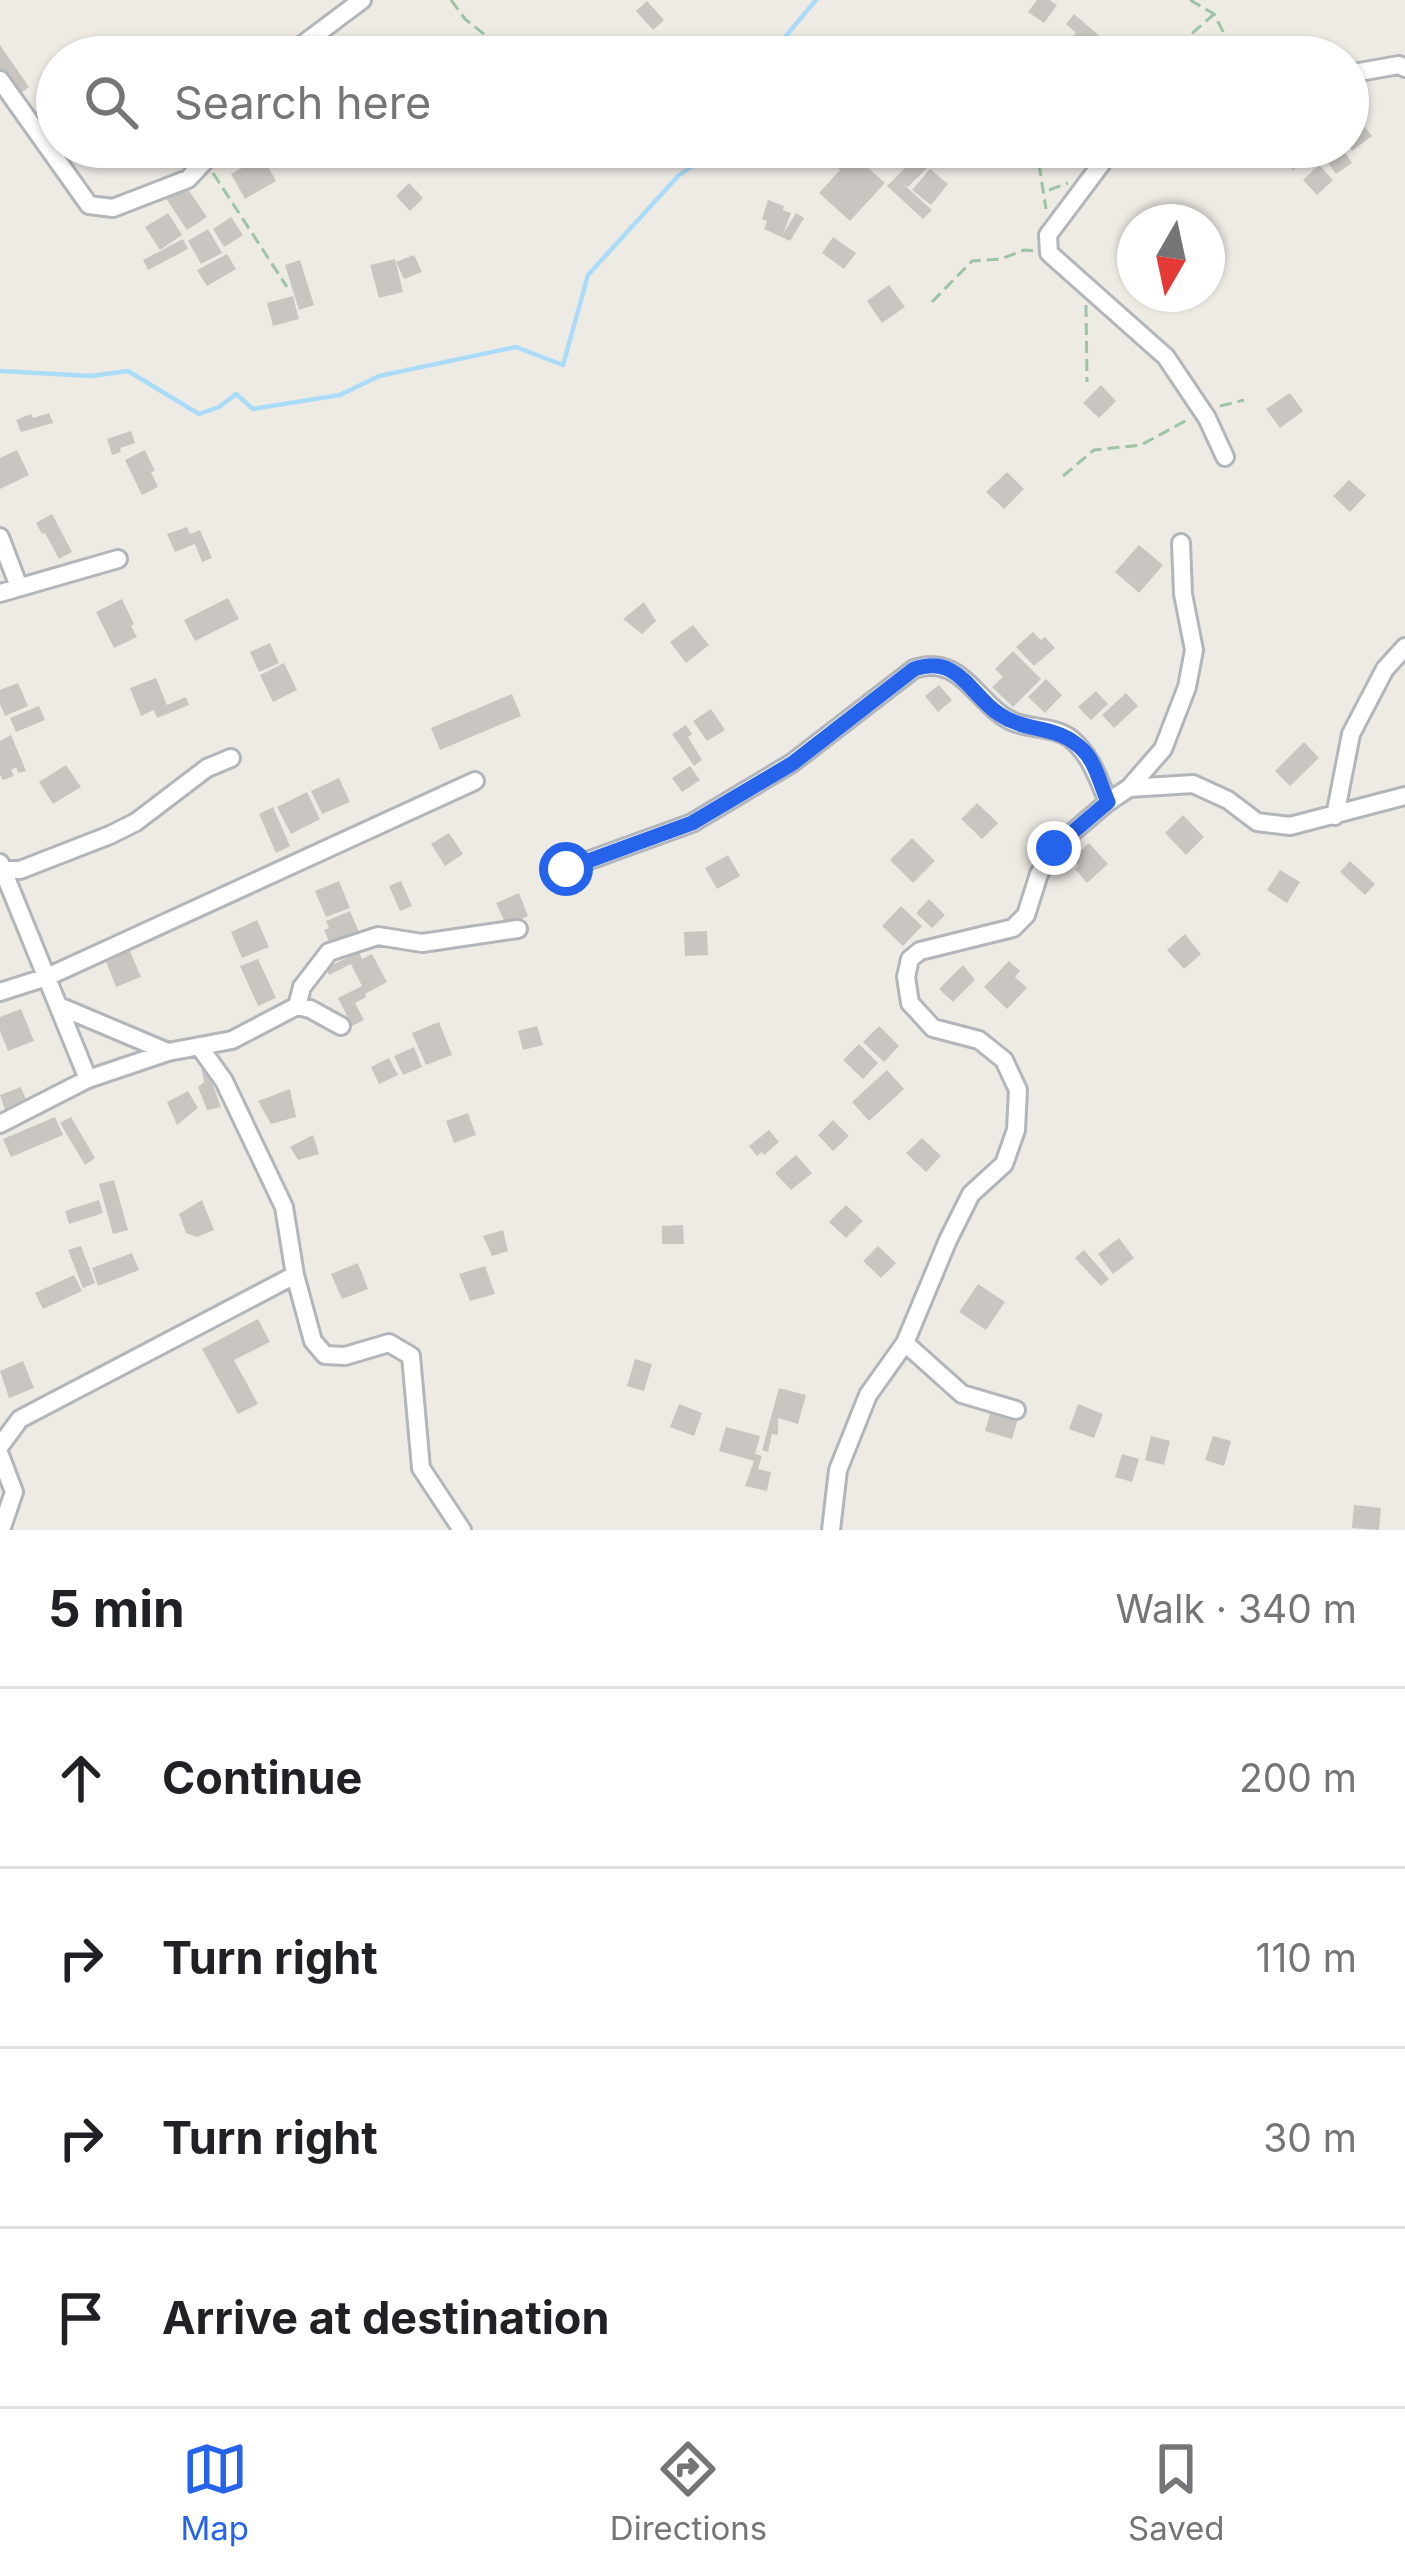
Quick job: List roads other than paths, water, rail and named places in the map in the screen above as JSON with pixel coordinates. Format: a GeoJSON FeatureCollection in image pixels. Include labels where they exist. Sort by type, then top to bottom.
{"type":"FeatureCollection","features":[{"type":"Feature","properties":{"kind":"street"},"geometry":{"type":"LineString","coordinates":[[314,36],[362,0]]}},
{"type":"Feature","properties":{"kind":"street"},"geometry":{"type":"LineString","coordinates":[[1369,70],[1403,64]]}},
{"type":"Feature","properties":{"kind":"street"},"geometry":{"type":"LineString","coordinates":[[0,80],[36,131]]}},
{"type":"Feature","properties":{"kind":"street"},"geometry":{"type":"LineString","coordinates":[[62,168],[89,206],[113,208],[188,179],[198,168]]}},
{"type":"Feature","properties":{"kind":"street"},"geometry":{"type":"LineString","coordinates":[[1100,168],[1048,244],[1166,356],[1203,411],[1225,457]]}},
{"type":"Feature","properties":{"kind":"street"},"geometry":{"type":"LineString","coordinates":[[0,537],[19,587]]}},
{"type":"Feature","properties":{"kind":"street"},"geometry":{"type":"LineString","coordinates":[[831,1530],[838,1470],[868,1394],[905,1342],[971,1194],[1004,1163],[1016,1130],[1018,1090],[1004,1060],[979,1040],[933,1028],[910,1003],[906,977],[910,959],[920,951],[1013,928],[1026,915],[1039,874],[1054,848],[1129,788],[1163,749],[1187,687],[1194,650],[1183,594],[1181,543]]}},
{"type":"Feature","properties":{"kind":"street"},"geometry":{"type":"LineString","coordinates":[[0,593],[118,559]]}},
{"type":"Feature","properties":{"kind":"street"},"geometry":{"type":"LineString","coordinates":[[1335,815],[1351,734],[1385,669],[1405,646]]}},
{"type":"Feature","properties":{"kind":"street"},"geometry":{"type":"LineString","coordinates":[[566,869],[692,823],[793,763],[914,669],[934,664],[968,681],[997,713],[1018,724],[1066,735],[1088,755],[1108,802]]}},
{"type":"Feature","properties":{"kind":"street"},"geometry":{"type":"LineString","coordinates":[[88,1079],[1,868],[20,870],[110,835],[136,822],[207,768],[231,758]]}},
{"type":"Feature","properties":{"kind":"street"},"geometry":{"type":"LineString","coordinates":[[0,992],[47,976],[475,781]]}},
{"type":"Feature","properties":{"kind":"street"},"geometry":{"type":"LineString","coordinates":[[1129,788],[1193,784],[1228,800],[1257,822],[1290,826],[1405,796]]}},
{"type":"Feature","properties":{"kind":"street"},"geometry":{"type":"LineString","coordinates":[[297,1006],[302,987],[329,952],[378,936],[422,943],[518,929]]}},
{"type":"Feature","properties":{"kind":"street"},"geometry":{"type":"LineString","coordinates":[[59,1006],[168,1052]]}},
{"type":"Feature","properties":{"kind":"street"},"geometry":{"type":"LineString","coordinates":[[0,1124],[88,1079],[168,1052],[232,1040],[297,1006],[341,1026]]}},
{"type":"Feature","properties":{"kind":"street"},"geometry":{"type":"LineString","coordinates":[[199,1046],[224,1081],[284,1207],[295,1275],[313,1341],[325,1355],[345,1356],[389,1343],[411,1356],[422,1468],[462,1530]]}},
{"type":"Feature","properties":{"kind":"street"},"geometry":{"type":"LineString","coordinates":[[0,1446],[20,1420],[295,1275]]}},
{"type":"Feature","properties":{"kind":"street"},"geometry":{"type":"LineString","coordinates":[[905,1342],[962,1394],[1016,1410]]}},
{"type":"Feature","properties":{"kind":"street"},"geometry":{"type":"LineString","coordinates":[[0,1455],[14,1492],[2,1530]]}},
{"type":"Feature","properties":{"kind":"waterway"},"geometry":{"type":"LineString","coordinates":[[786,36],[816,0]]}},
{"type":"Feature","properties":{"kind":"waterway"},"geometry":{"type":"LineString","coordinates":[[0,371],[91,376],[128,371],[199,414],[236,394],[253,409],[340,395],[379,376],[516,347],[563,365],[588,275],[690,168]]}}]}
